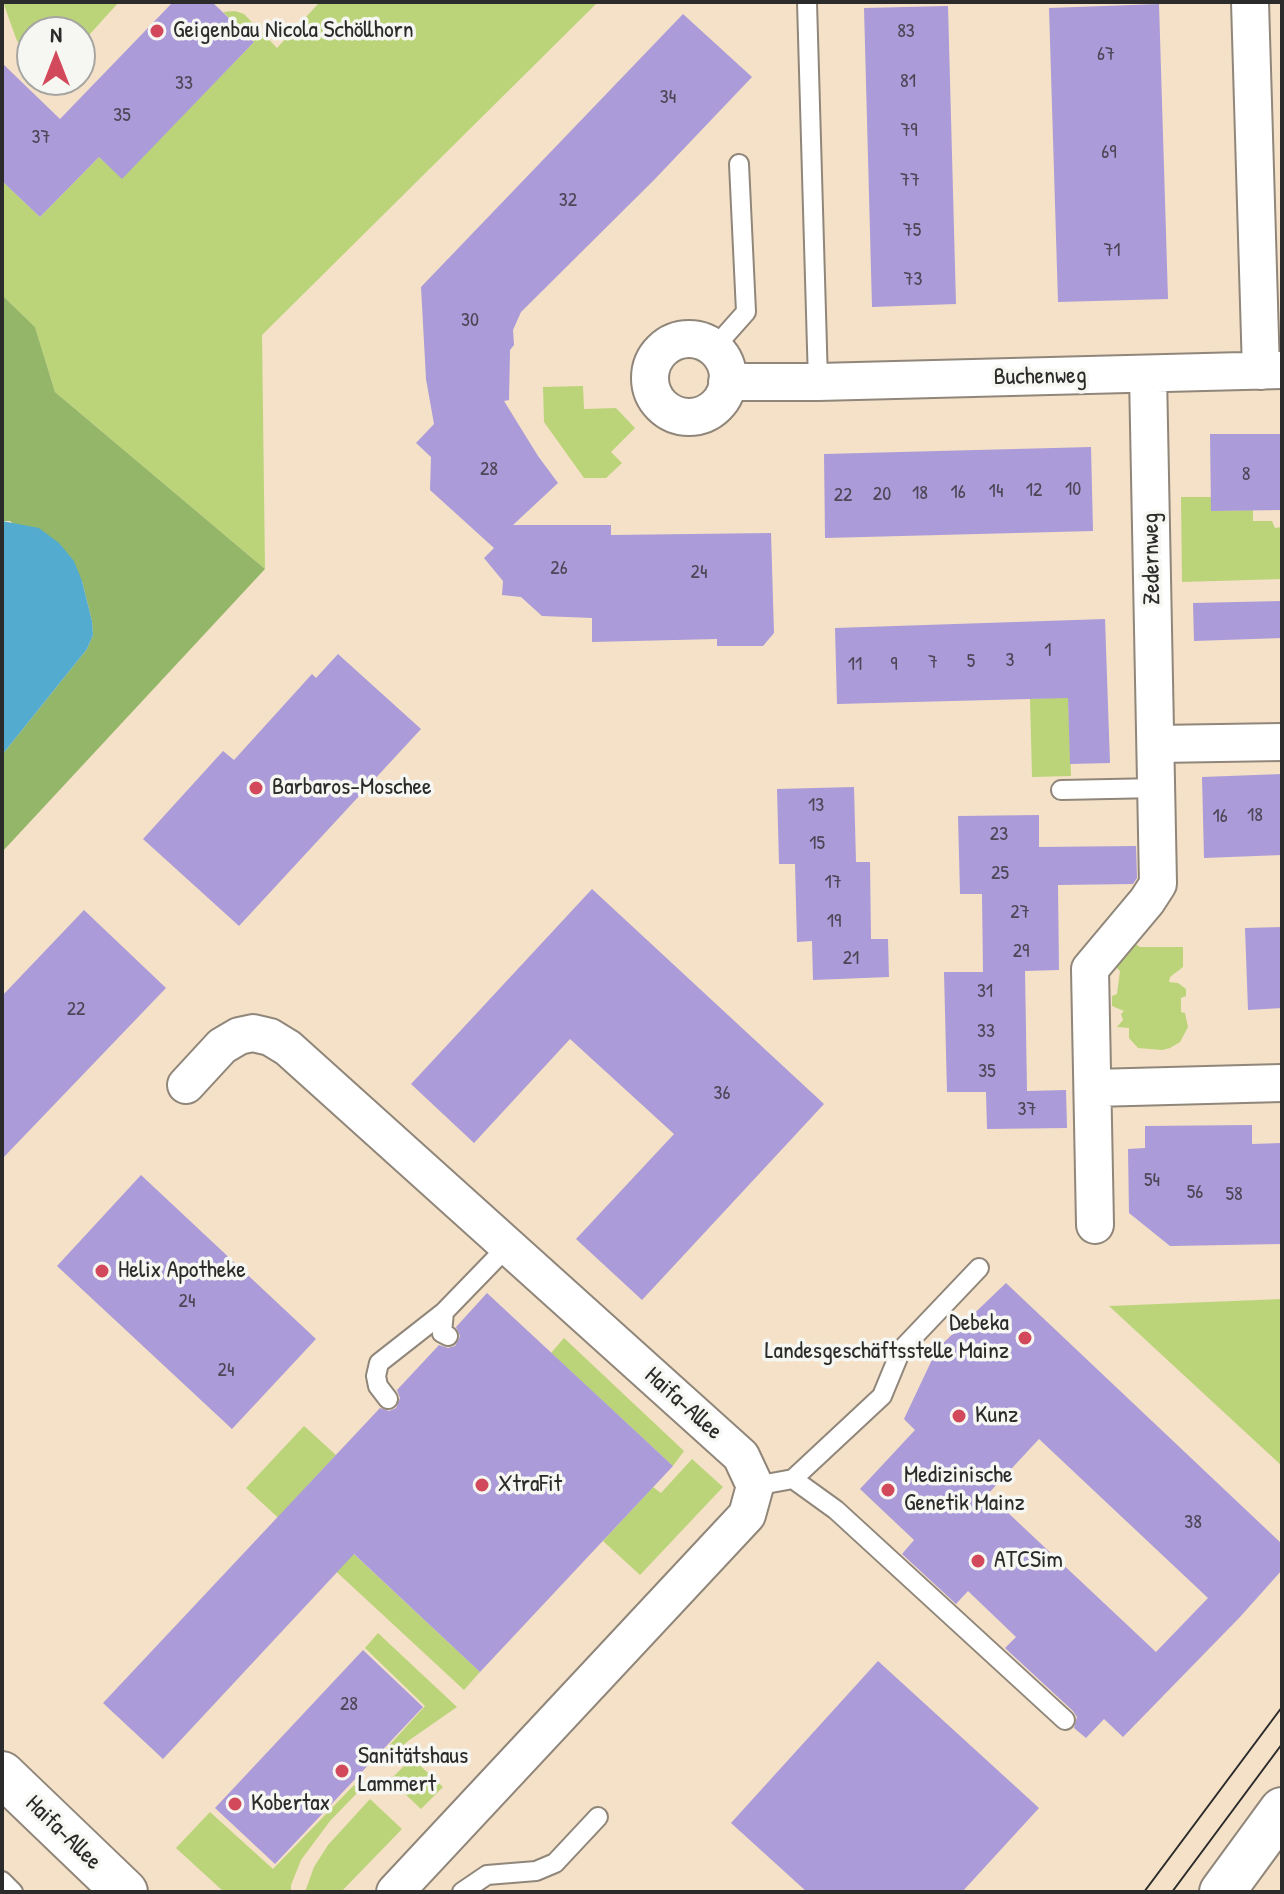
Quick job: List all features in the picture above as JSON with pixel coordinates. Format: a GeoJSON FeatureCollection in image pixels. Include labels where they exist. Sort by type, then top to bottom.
{"type":"FeatureCollection","features":[{"type":"Feature","properties":{"kind":"street","name":"Buchenweg"},"geometry":{"type":"LineString","coordinates":[[727,382],[1272,371],[1250,2]]}},
{"type":"Feature","properties":{"kind":"street"},"geometry":{"type":"LineString","coordinates":[[682,340],[704,342],[714,348],[725,363],[727,382],[725,392],[712,409],[693,417],[682,416],[663,407],[651,390],[651,368],[662,349],[682,340]]}},
{"type":"Feature","properties":{"kind":"street","name":"Zedernweg"},"geometry":{"type":"LineString","coordinates":[[1095,1225],[1090,969],[1158,884],[1148,374]]}},
{"type":"Feature","properties":{"kind":"street"},"geometry":{"type":"LineString","coordinates":[[1157,744],[1282,742]]}},
{"type":"Feature","properties":{"kind":"street","name":"Haifa-Allee"},"geometry":{"type":"LineString","coordinates":[[186,1085],[222,1046],[239,1036],[253,1033],[270,1037],[288,1048],[741,1456],[755,1486]]}},
{"type":"Feature","properties":{"kind":"street"},"geometry":{"type":"LineString","coordinates":[[1094,1088],[1282,1083]]}},
{"type":"Feature","properties":{"kind":"street"},"geometry":{"type":"LineString","coordinates":[[395,1892],[747,1515],[755,1486]]}},
{"type":"Feature","properties":{"kind":"street","name":"Haifa-Allee"},"geometry":{"type":"LineString","coordinates":[[2,1774],[125,1892]]}},
{"type":"Feature","properties":{"kind":"street"},"geometry":{"type":"LineString","coordinates":[[1222,1892],[1282,1810]]}},
{"type":"Feature","properties":{"kind":"lane"},"geometry":{"type":"LineString","coordinates":[[807,2],[818,382]]}},
{"type":"Feature","properties":{"kind":"lane"},"geometry":{"type":"LineString","coordinates":[[714,348],[746,312],[739,164]]}},
{"type":"Feature","properties":{"kind":"lane"},"geometry":{"type":"LineString","coordinates":[[1061,790],[1158,788]]}},
{"type":"Feature","properties":{"kind":"lane"},"geometry":{"type":"LineString","coordinates":[[388,1399],[378,1386],[376,1376],[379,1363],[444,1312],[507,1247]]}},
{"type":"Feature","properties":{"kind":"lane"},"geometry":{"type":"LineString","coordinates":[[755,1486],[793,1479],[882,1396],[901,1350],[979,1268]]}},
{"type":"Feature","properties":{"kind":"lane"},"geometry":{"type":"LineString","coordinates":[[444,1312],[442,1333],[448,1336]]}},
{"type":"Feature","properties":{"kind":"lane"},"geometry":{"type":"LineString","coordinates":[[793,1479],[854,1526],[1065,1720]]}},
{"type":"Feature","properties":{"kind":"lane"},"geometry":{"type":"LineString","coordinates":[[462,1892],[487,1875],[536,1871],[555,1863],[598,1817]]}},
{"type":"Feature","properties":{"kind":"lane"},"geometry":{"type":"LineString","coordinates":[[2,1881],[13,1892]]}},
{"type":"Feature","properties":{"kind":"green space"},"geometry":{"type":"Polygon","coordinates":[[[3,2],[119,2],[96,27],[96,16],[16,16],[16,38],[3,2]]]}},
{"type":"Feature","properties":{"kind":"green space"},"geometry":{"type":"Polygon","coordinates":[[[320,2],[598,2],[262,335],[265,569],[55,392],[35,327],[2,295],[2,181],[40,217],[99,157],[122,178],[254,42],[223,12],[244,14],[277,48],[320,2]]]}},
{"type":"Feature","properties":{"kind":"green space"},"geometry":{"type":"Polygon","coordinates":[[[2,295],[35,327],[55,392],[265,569],[2,852],[2,755],[87,649],[93,635],[82,581],[10,521],[2,521],[2,295]]]}},
{"type":"Feature","properties":{"kind":"green space"},"geometry":{"type":"Polygon","coordinates":[[[583,386],[584,409],[616,408],[635,428],[611,452],[622,463],[606,478],[584,478],[544,422],[543,387],[583,386]]]}},
{"type":"Feature","properties":{"kind":"green space"},"geometry":{"type":"Polygon","coordinates":[[[1181,497],[1211,497],[1212,511],[1253,510],[1253,521],[1272,521],[1275,528],[1282,527],[1282,579],[1182,582],[1181,497]]]}},
{"type":"Feature","properties":{"kind":"green space"},"geometry":{"type":"Polygon","coordinates":[[[1068,697],[1071,776],[1032,777],[1030,699],[1068,697]]]}},
{"type":"Feature","properties":{"kind":"green space"},"geometry":{"type":"Polygon","coordinates":[[[1132,942],[1140,947],[1183,947],[1183,967],[1170,977],[1169,982],[1178,983],[1186,989],[1186,996],[1181,998],[1181,1012],[1185,1013],[1188,1027],[1180,1042],[1170,1048],[1138,1048],[1129,1038],[1129,1028],[1117,1027],[1123,1020],[1121,1014],[1124,1011],[1112,1006],[1120,971],[1114,965],[1132,942]]]}},
{"type":"Feature","properties":{"kind":"green space"},"geometry":{"type":"Polygon","coordinates":[[[1282,1299],[1282,1466],[1109,1306],[1282,1299]]]}},
{"type":"Feature","properties":{"kind":"green space"},"geometry":{"type":"Polygon","coordinates":[[[564,1338],[684,1451],[673,1466],[551,1353],[564,1338]]]}},
{"type":"Feature","properties":{"kind":"green space"},"geometry":{"type":"Polygon","coordinates":[[[304,1426],[336,1455],[295,1499],[480,1672],[464,1690],[246,1488],[304,1426]]]}},
{"type":"Feature","properties":{"kind":"green space"},"geometry":{"type":"Polygon","coordinates":[[[692,1459],[723,1487],[640,1575],[603,1541],[653,1487],[661,1493],[692,1459]]]}},
{"type":"Feature","properties":{"kind":"green space"},"geometry":{"type":"Polygon","coordinates":[[[378,1633],[457,1707],[408,1741],[380,1767],[375,1761],[425,1706],[365,1648],[378,1633]]]}},
{"type":"Feature","properties":{"kind":"green space"},"geometry":{"type":"Polygon","coordinates":[[[412,1758],[443,1787],[421,1809],[390,1780],[412,1758]]]}},
{"type":"Feature","properties":{"kind":"green space"},"geometry":{"type":"Polygon","coordinates":[[[354,1785],[360,1790],[330,1821],[301,1860],[291,1892],[224,1892],[176,1848],[210,1812],[273,1869],[354,1785]]]}},
{"type":"Feature","properties":{"kind":"green space"},"geometry":{"type":"Polygon","coordinates":[[[370,1799],[402,1829],[341,1892],[305,1892],[314,1867],[328,1845],[370,1799]]]}},
{"type":"Feature","properties":{"kind":"water"},"geometry":{"type":"Polygon","coordinates":[[[2,521],[39,528],[59,543],[74,561],[82,581],[93,635],[87,649],[2,755],[2,521]]]}},
{"type":"Feature","properties":{"kind":"building"},"geometry":{"type":"Polygon","coordinates":[[[173,2],[212,2],[254,42],[122,179],[99,157],[40,217],[2,181],[2,63],[16,77],[16,96],[36,96],[60,119],[82,96],[96,96],[96,82],[173,2]]]}},
{"type":"Feature","properties":{"kind":"building"},"geometry":{"type":"Polygon","coordinates":[[[1159,4],[1168,299],[1058,302],[1049,8],[1159,4]]]}},
{"type":"Feature","properties":{"kind":"building"},"geometry":{"type":"Polygon","coordinates":[[[948,6],[956,304],[872,307],[864,8],[948,6]]]}},
{"type":"Feature","properties":{"kind":"building"},"geometry":{"type":"Polygon","coordinates":[[[683,14],[752,77],[521,312],[513,330],[514,345],[510,350],[509,400],[504,401],[558,483],[513,525],[611,525],[611,535],[771,533],[774,633],[763,646],[717,646],[717,639],[592,642],[592,618],[542,616],[521,597],[502,595],[503,581],[484,558],[494,548],[430,490],[431,457],[416,443],[434,424],[426,379],[421,287],[683,14]]]}},
{"type":"Feature","properties":{"kind":"building"},"geometry":{"type":"Polygon","coordinates":[[[1210,434],[1280,434],[1282,510],[1211,511],[1210,434]]]}},
{"type":"Feature","properties":{"kind":"building"},"geometry":{"type":"Polygon","coordinates":[[[1091,447],[1093,531],[825,538],[824,454],[1091,447]]]}},
{"type":"Feature","properties":{"kind":"building"},"geometry":{"type":"Polygon","coordinates":[[[1282,601],[1282,638],[1194,641],[1193,603],[1282,601]]]}},
{"type":"Feature","properties":{"kind":"building"},"geometry":{"type":"Polygon","coordinates":[[[1105,619],[1110,763],[1070,764],[1068,698],[837,704],[835,628],[1105,619]]]}},
{"type":"Feature","properties":{"kind":"building","name":"Barbaros-Moschee"},"geometry":{"type":"Polygon","coordinates":[[[338,654],[421,729],[239,926],[143,839],[223,751],[234,760],[312,674],[316,678],[338,654]]]}},
{"type":"Feature","properties":{"kind":"building"},"geometry":{"type":"Polygon","coordinates":[[[1282,774],[1282,855],[1204,858],[1202,777],[1282,774]]]}},
{"type":"Feature","properties":{"kind":"building"},"geometry":{"type":"Polygon","coordinates":[[[854,787],[856,862],[870,862],[871,939],[888,939],[889,977],[813,980],[812,941],[797,942],[795,864],[779,864],[777,789],[854,787]]]}},
{"type":"Feature","properties":{"kind":"building"},"geometry":{"type":"Polygon","coordinates":[[[1039,815],[1039,847],[1136,846],[1137,878],[1133,884],[1058,885],[1059,970],[1025,971],[1027,1091],[1066,1090],[1067,1128],[987,1129],[986,1092],[947,1092],[944,972],[983,972],[982,894],[960,894],[958,816],[1039,815]]]}},
{"type":"Feature","properties":{"kind":"building"},"geometry":{"type":"Polygon","coordinates":[[[592,889],[824,1104],[642,1300],[576,1239],[674,1134],[570,1039],[474,1143],[411,1084],[592,889]]]}},
{"type":"Feature","properties":{"kind":"building"},"geometry":{"type":"Polygon","coordinates":[[[84,910],[166,988],[2,1159],[2,996],[84,910]]]}},
{"type":"Feature","properties":{"kind":"building"},"geometry":{"type":"Polygon","coordinates":[[[1282,927],[1282,1008],[1248,1010],[1245,928],[1282,927]]]}},
{"type":"Feature","properties":{"kind":"building"},"geometry":{"type":"Polygon","coordinates":[[[1252,1125],[1252,1144],[1282,1143],[1282,1244],[1170,1246],[1129,1213],[1128,1149],[1145,1148],[1145,1126],[1252,1125]]]}},
{"type":"Feature","properties":{"kind":"building"},"geometry":{"type":"Polygon","coordinates":[[[141,1175],[316,1339],[232,1429],[57,1266],[141,1175]]]}},
{"type":"Feature","properties":{"kind":"building"},"geometry":{"type":"Polygon","coordinates":[[[1006,1283],[1282,1544],[1282,1570],[1123,1737],[1104,1719],[1086,1738],[1074,1728],[1077,1717],[1073,1711],[1005,1648],[1016,1637],[968,1591],[956,1604],[902,1554],[914,1540],[860,1489],[915,1430],[904,1419],[937,1349],[1006,1283]],[[1039,1439],[988,1494],[1156,1652],[1208,1598],[1039,1439]]]}},
{"type":"Feature","properties":{"kind":"building","name":"XtraFit"},"geometry":{"type":"Polygon","coordinates":[[[487,1293],[673,1466],[480,1672],[354,1554],[163,1759],[103,1703],[380,1408],[389,1411],[396,1408],[400,1398],[397,1390],[439,1345],[448,1348],[455,1346],[460,1336],[456,1327],[487,1293]]]}},
{"type":"Feature","properties":{"kind":"building"},"geometry":{"type":"Polygon","coordinates":[[[363,1650],[423,1707],[275,1864],[215,1808],[363,1650]]]}},
{"type":"Feature","properties":{"kind":"building"},"geometry":{"type":"Polygon","coordinates":[[[878,1661],[1039,1808],[962,1892],[807,1892],[731,1823],[878,1661]]]}},
{"type":"Feature","properties":{"kind":"tram line"},"geometry":{"type":"LineString","coordinates":[[1144,1892],[1282,1707]]}},
{"type":"Feature","properties":{"kind":"tram line"},"geometry":{"type":"LineString","coordinates":[[1172,1892],[1282,1744]]}},
{"type":"Feature","properties":{"kind":"place","name":"Geigenbau Nicola Schöllhorn"},"geometry":{"type":"Point","coordinates":[157,31]}},
{"type":"Feature","properties":{"kind":"place","name":"Barbaros-Moschee"},"geometry":{"type":"Point","coordinates":[256,788]}},
{"type":"Feature","properties":{"kind":"place","name":"Helix Apotheke"},"geometry":{"type":"Point","coordinates":[102,1271]}},
{"type":"Feature","properties":{"kind":"place","name":"Debeka Landesgeschäftsstelle Mainz"},"geometry":{"type":"Point","coordinates":[1025,1338]}},
{"type":"Feature","properties":{"kind":"place","name":"Kunz"},"geometry":{"type":"Point","coordinates":[959,1416]}},
{"type":"Feature","properties":{"kind":"place","name":"XtraFit"},"geometry":{"type":"Point","coordinates":[482,1485]}},
{"type":"Feature","properties":{"kind":"place","name":"Medizinische Genetik Mainz"},"geometry":{"type":"Point","coordinates":[888,1490]}},
{"type":"Feature","properties":{"kind":"place","name":"ATCSim"},"geometry":{"type":"Point","coordinates":[978,1561]}},
{"type":"Feature","properties":{"kind":"place","name":"Sanitätshaus Lammert"},"geometry":{"type":"Point","coordinates":[342,1771]}},
{"type":"Feature","properties":{"kind":"place","name":"Kobertax"},"geometry":{"type":"Point","coordinates":[235,1804]}}]}
